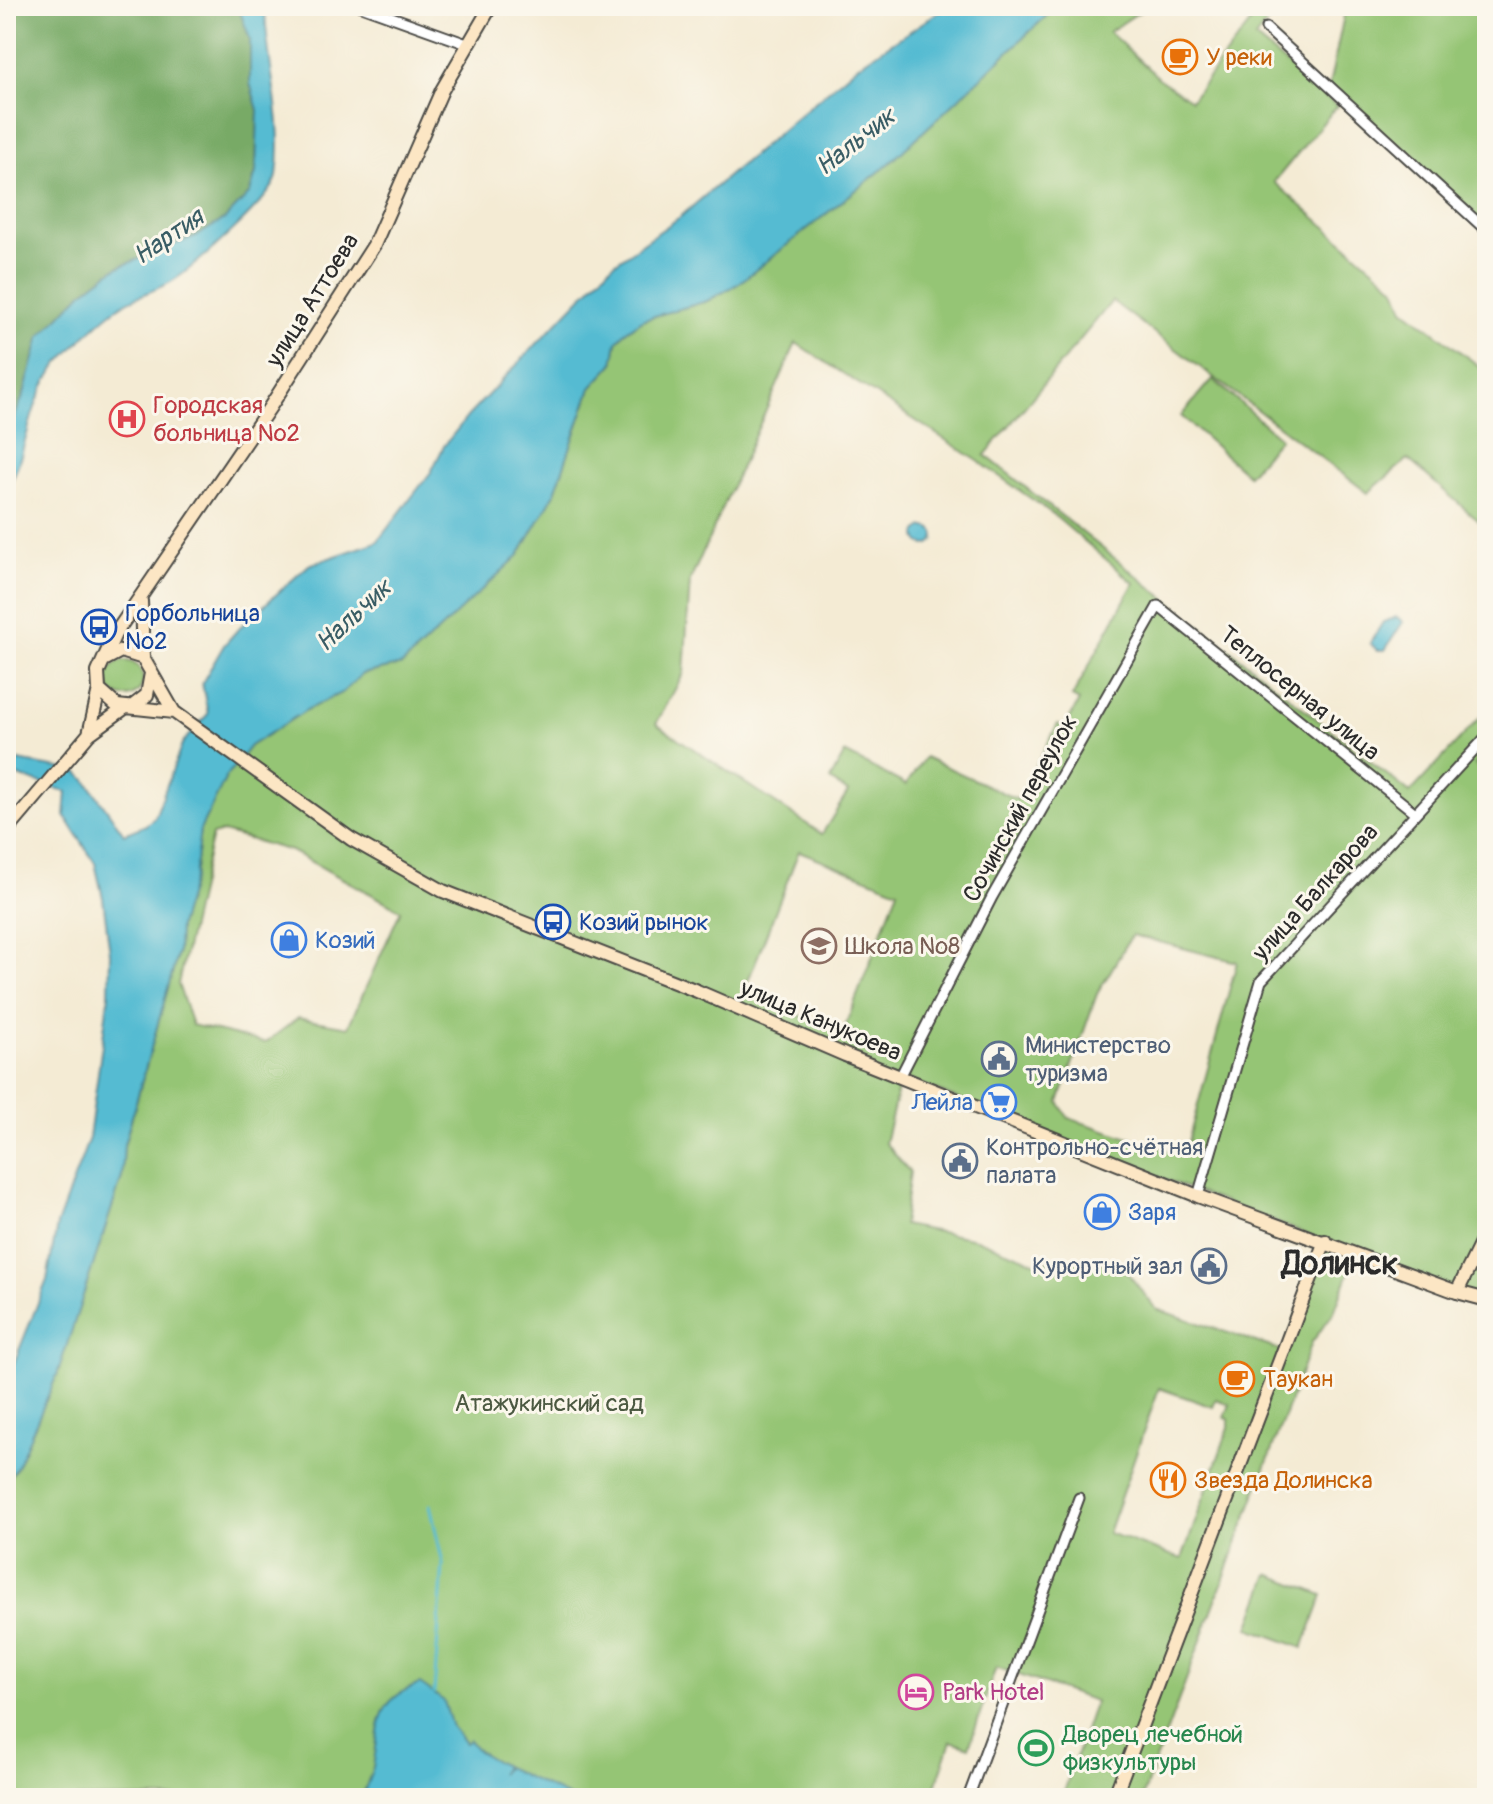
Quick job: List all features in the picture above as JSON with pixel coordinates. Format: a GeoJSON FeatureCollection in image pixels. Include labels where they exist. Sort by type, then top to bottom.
{"type":"FeatureCollection","features":[{"type":"Feature","properties":{"kind":"street"},"geometry":{"type":"LineString","coordinates":[[361,6],[385,11],[467,44]]}},
{"type":"Feature","properties":{"kind":"street","name":"улица Аттоева"},"geometry":{"type":"LineString","coordinates":[[102,663],[115,634],[141,601],[374,245],[442,90],[491,6]]}},
{"type":"Feature","properties":{"kind":"street"},"geometry":{"type":"LineString","coordinates":[[584,6],[592,11],[601,6]]}},
{"type":"Feature","properties":{"kind":"street"},"geometry":{"type":"LineString","coordinates":[[1266,28],[1487,231]]}},
{"type":"Feature","properties":{"kind":"street"},"geometry":{"type":"LineString","coordinates":[[141,601],[143,658],[174,712]]}},
{"type":"Feature","properties":{"kind":"street","name":"Теплосерная улица"},"geometry":{"type":"LineString","coordinates":[[1159,606],[1414,812]]}},
{"type":"Feature","properties":{"kind":"street","name":"Сочинский переулок"},"geometry":{"type":"LineString","coordinates":[[900,1077],[992,897],[1155,608],[1159,606]]}},
{"type":"Feature","properties":{"kind":"street"},"geometry":{"type":"LineString","coordinates":[[143,658],[121,651],[102,663],[97,681],[99,690],[109,703],[174,712]]}},
{"type":"Feature","properties":{"kind":"street"},"geometry":{"type":"LineString","coordinates":[[6,832],[89,734],[147,695],[151,670]]}},
{"type":"Feature","properties":{"kind":"street"},"geometry":{"type":"LineString","coordinates":[[89,734],[99,690]]}},
{"type":"Feature","properties":{"kind":"street","name":"улица Канукоева"},"geometry":{"type":"LineString","coordinates":[[174,712],[351,839],[443,891],[697,991],[900,1077],[1198,1196],[1457,1292],[1487,1300]]}},
{"type":"Feature","properties":{"kind":"street","name":"улица Балкарова"},"geometry":{"type":"LineString","coordinates":[[1198,1196],[1261,981],[1487,736]]}},
{"type":"Feature","properties":{"kind":"street"},"geometry":{"type":"LineString","coordinates":[[1457,1292],[1487,1231]]}},
{"type":"Feature","properties":{"kind":"street"},"geometry":{"type":"LineString","coordinates":[[1114,1798],[1325,1241]]}},
{"type":"Feature","properties":{"kind":"street"},"geometry":{"type":"LineString","coordinates":[[968,1798],[1079,1498]]}},
{"type":"Feature","properties":{"kind":"green space"},"geometry":{"type":"Polygon","coordinates":[[[6,6],[238,6],[250,39],[250,83],[258,110],[256,172],[250,193],[225,219],[198,235],[114,269],[83,292],[40,337],[24,394],[6,438],[6,6]]]}},
{"type":"Feature","properties":{"kind":"green space","name":"Атажукинский сад"},"geometry":{"type":"Polygon","coordinates":[[[1057,6],[1148,6],[1109,32],[1162,81],[1191,100],[1251,22],[1226,6],[1303,6],[1292,19],[1277,10],[1255,38],[1337,106],[1274,182],[1396,288],[1404,309],[1487,372],[1487,393],[1479,402],[1487,411],[1487,517],[1481,523],[1408,459],[1368,493],[1112,301],[985,455],[1410,793],[1487,710],[1487,753],[1475,765],[1487,776],[1487,1300],[1356,1254],[1334,1312],[1312,1342],[1142,1798],[1062,1798],[1095,1701],[996,1667],[969,1747],[951,1741],[932,1798],[6,1798],[6,1481],[17,1467],[57,1375],[122,1177],[124,1146],[178,952],[179,926],[194,877],[200,830],[226,777],[250,746],[308,709],[343,692],[362,674],[402,665],[475,595],[554,495],[591,388],[613,364],[617,342],[625,332],[644,319],[707,301],[738,284],[890,163],[1057,6]],[[796,343],[690,581],[684,673],[656,724],[822,834],[848,792],[830,780],[845,753],[906,785],[925,757],[1018,800],[1058,724],[1065,727],[1079,701],[1072,697],[1134,583],[1050,512],[978,461],[796,343]],[[223,832],[212,835],[178,984],[192,1025],[265,1043],[298,1018],[348,1027],[401,910],[291,851],[223,832]],[[799,851],[743,994],[843,1032],[898,890],[799,851]],[[1132,935],[1097,994],[1059,1102],[1068,1118],[1184,1156],[1237,962],[1132,935]],[[901,1077],[885,1143],[910,1172],[903,1225],[976,1239],[1040,1264],[1056,1258],[1122,1266],[1156,1309],[1283,1351],[1324,1241],[901,1077]],[[1159,1388],[1108,1533],[1182,1559],[1229,1427],[1229,1419],[1225,1418],[1230,1404],[1216,1399],[1213,1407],[1159,1388]]]}},
{"type":"Feature","properties":{"kind":"green space"},"geometry":{"type":"Polygon","coordinates":[[[1346,6],[1487,6],[1487,231],[1329,86],[1346,6]]]}},
{"type":"Feature","properties":{"kind":"green space"},"geometry":{"type":"Polygon","coordinates":[[[1213,379],[1280,438],[1248,475],[1181,416],[1213,379]]]}},
{"type":"Feature","properties":{"kind":"green space"},"geometry":{"type":"Polygon","coordinates":[[[125,661],[138,666],[143,679],[138,692],[125,697],[112,692],[107,679],[112,666],[125,661]]]}},
{"type":"Feature","properties":{"kind":"green space"},"geometry":{"type":"Polygon","coordinates":[[[1269,1574],[1323,1595],[1303,1648],[1249,1628],[1269,1574]]]}},
{"type":"Feature","properties":{"kind":"water"},"geometry":{"type":"Polygon","coordinates":[[[238,6],[265,7],[279,133],[277,176],[248,216],[196,263],[171,282],[116,309],[59,363],[40,395],[20,460],[6,491],[6,438],[24,394],[40,337],[83,292],[114,269],[198,235],[225,219],[250,193],[256,172],[258,110],[250,83],[250,39],[238,6]]]}},
{"type":"Feature","properties":{"kind":"water","name":"Нальчик"},"geometry":{"type":"Polygon","coordinates":[[[948,6],[1057,6],[890,163],[738,284],[707,301],[644,319],[625,332],[617,342],[613,364],[591,388],[554,495],[519,555],[402,665],[362,674],[343,692],[308,709],[250,746],[226,777],[200,830],[194,877],[179,926],[178,952],[124,1145],[122,1177],[57,1375],[17,1467],[6,1481],[6,1383],[47,1280],[57,1225],[89,1138],[109,994],[110,953],[95,863],[65,816],[67,792],[6,772],[6,759],[76,771],[86,780],[124,834],[146,825],[155,817],[183,742],[208,714],[202,683],[224,645],[240,627],[309,565],[377,542],[431,472],[444,446],[468,416],[612,265],[680,217],[857,66],[948,6]]]}},
{"type":"Feature","properties":{"kind":"water"},"geometry":{"type":"Polygon","coordinates":[[[922,527],[930,527],[935,536],[933,543],[922,545],[917,540],[917,532],[922,527]]]}},
{"type":"Feature","properties":{"kind":"water"},"geometry":{"type":"Polygon","coordinates":[[[1397,617],[1403,622],[1385,650],[1377,650],[1370,643],[1383,622],[1397,617]]]}},
{"type":"Feature","properties":{"kind":"water"},"geometry":{"type":"Polygon","coordinates":[[[420,1684],[444,1701],[452,1727],[465,1743],[469,1740],[478,1751],[504,1766],[500,1774],[506,1767],[571,1798],[362,1798],[373,1767],[386,1707],[405,1691],[420,1684]]]}},
{"type":"Feature","properties":{"kind":"waterway"},"geometry":{"type":"LineString","coordinates":[[430,1505],[443,1564],[434,1693]]}},
{"type":"Feature","properties":{"kind":"place","name":"У реки"},"geometry":{"type":"Point","coordinates":[1180,57]}},
{"type":"Feature","properties":{"kind":"place","name":"Городская больница №2"},"geometry":{"type":"Point","coordinates":[127,419]}},
{"type":"Feature","properties":{"kind":"place","name":"Горбольница №2"},"geometry":{"type":"Point","coordinates":[99,627]}},
{"type":"Feature","properties":{"kind":"place","name":"Козий рынок"},"geometry":{"type":"Point","coordinates":[553,922]}},
{"type":"Feature","properties":{"kind":"place","name":"Козий"},"geometry":{"type":"Point","coordinates":[289,940]}},
{"type":"Feature","properties":{"kind":"place","name":"Школа №8"},"geometry":{"type":"Point","coordinates":[819,946]}},
{"type":"Feature","properties":{"kind":"place","name":"Министерство туризма"},"geometry":{"type":"Point","coordinates":[999,1059]}},
{"type":"Feature","properties":{"kind":"place","name":"Лейла"},"geometry":{"type":"Point","coordinates":[999,1102]}},
{"type":"Feature","properties":{"kind":"place","name":"Контрольно-счётная палата"},"geometry":{"type":"Point","coordinates":[960,1161]}},
{"type":"Feature","properties":{"kind":"place","name":"Заря"},"geometry":{"type":"Point","coordinates":[1102,1212]}},
{"type":"Feature","properties":{"kind":"place","name":"Курортный зал"},"geometry":{"type":"Point","coordinates":[1209,1266]}},
{"type":"Feature","properties":{"kind":"place","name":"Таукан"},"geometry":{"type":"Point","coordinates":[1237,1379]}},
{"type":"Feature","properties":{"kind":"place","name":"Звезда Долинска"},"geometry":{"type":"Point","coordinates":[1168,1480]}},
{"type":"Feature","properties":{"kind":"place","name":"Park Hotel"},"geometry":{"type":"Point","coordinates":[916,1692]}},
{"type":"Feature","properties":{"kind":"place","name":"Дворец лечебной физкультуры"},"geometry":{"type":"Point","coordinates":[1036,1748]}},
{"type":"Feature","properties":{"kind":"district","name":"Долинск"},"geometry":{"type":"Point","coordinates":[1340,1263]}},
{"type":"Feature","properties":{"kind":"water label","name":"Нартия"},"geometry":{"type":"Point","coordinates":[168,236]}}]}
